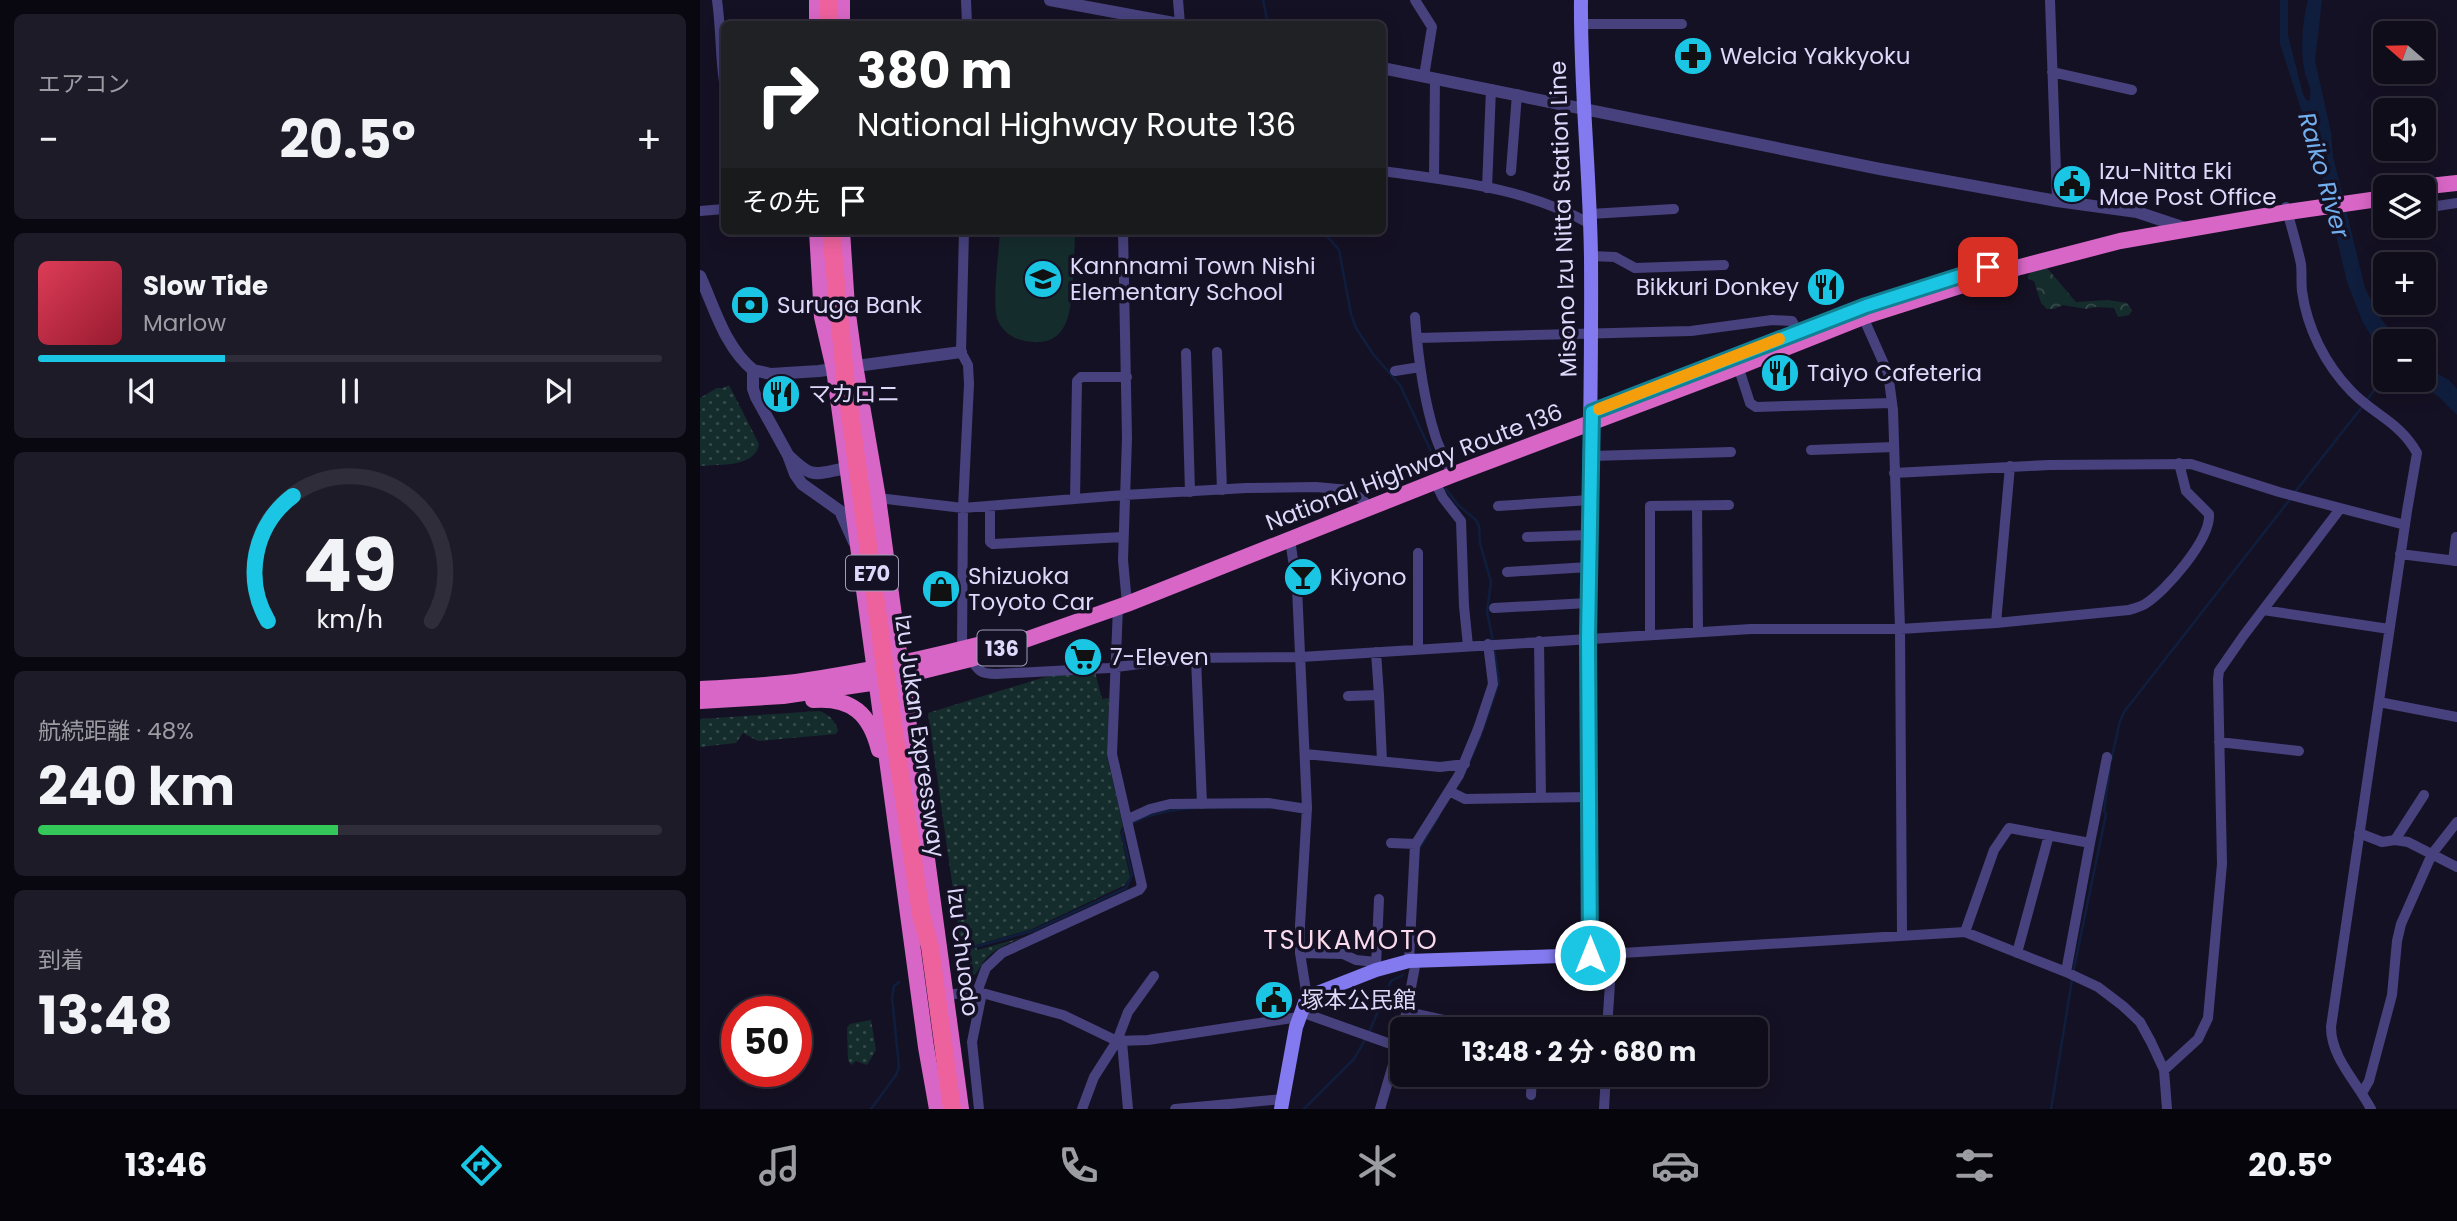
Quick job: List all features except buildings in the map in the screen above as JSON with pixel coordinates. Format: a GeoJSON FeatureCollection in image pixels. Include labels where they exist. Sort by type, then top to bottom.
{"type":"FeatureCollection","features":[{"type":"Feature","properties":{"kind":"highway"},"geometry":{"type":"LineString","coordinates":[[817,0],[817,21]]}},
{"type":"Feature","properties":{"kind":"highway"},"geometry":{"type":"LineString","coordinates":[[829,0],[829,21]]}},
{"type":"Feature","properties":{"kind":"highway"},"geometry":{"type":"LineString","coordinates":[[842,0],[842,21]]}},
{"type":"Feature","properties":{"kind":"highway"},"geometry":{"type":"LineString","coordinates":[[2436,185],[2457,183]]}},
{"type":"Feature","properties":{"kind":"highway"},"geometry":{"type":"LineString","coordinates":[[2436,193],[2457,191]]}},
{"type":"Feature","properties":{"kind":"highway","name":"National Highway Route 136"},"geometry":{"type":"LineString","coordinates":[[1124,602],[1451,471],[1801,336],[1910,290],[2119,232],[2373,196]]}},
{"type":"Feature","properties":{"kind":"highway","name":"National Highway Route 136"},"geometry":{"type":"LineString","coordinates":[[1592,417],[1738,366],[1801,336],[2020,267],[2180,225]]}},
{"type":"Feature","properties":{"kind":"highway","name":"Izu Chuodo"},"geometry":{"type":"LineString","coordinates":[[817,235],[822,317],[834,369],[926,1047],[937,1109]]}},
{"type":"Feature","properties":{"kind":"highway","name":"Izu Jukan Expressway"},"geometry":{"type":"LineString","coordinates":[[831,235],[847,389],[921,914]]}},
{"type":"Feature","properties":{"kind":"highway","name":"Izu Chuodo"},"geometry":{"type":"LineString","coordinates":[[842,235],[847,307],[878,498],[961,1109]]}},
{"type":"Feature","properties":{"kind":"highway","name":"National Highway Route 136"},"geometry":{"type":"LineString","coordinates":[[700,701],[754,698],[876,675],[966,654],[1014,635],[1124,602],[1290,539],[1366,505],[1435,482],[1451,471]]}},
{"type":"Feature","properties":{"kind":"highway","name":"National Highway Route 136"},"geometry":{"type":"LineString","coordinates":[[700,689],[876,675]]}},
{"type":"Feature","properties":{"kind":"highway"},"geometry":{"type":"LineString","coordinates":[[754,698],[776,703],[831,700],[850,705],[863,715],[873,729],[876,740],[885,776],[893,831],[902,858]]}},
{"type":"Feature","properties":{"kind":"highway"},"geometry":{"type":"LineString","coordinates":[[921,914],[923,948],[945,1109]]}},
{"type":"Feature","properties":{"kind":"highway"},"geometry":{"type":"LineString","coordinates":[[921,914],[930,947],[952,1109]]}},
{"type":"Feature","properties":{"kind":"highway"},"geometry":{"type":"LineString","coordinates":[[926,1047],[931,1109]]}},
{"type":"Feature","properties":{"kind":"main road","name":"Misono Izu Nitta Station Line"},"geometry":{"type":"LineString","coordinates":[[1581,0],[1592,333],[1588,603],[1590,955]]}},
{"type":"Feature","properties":{"kind":"main road"},"geometry":{"type":"LineString","coordinates":[[1282,1104],[1300,1014],[1307,998],[1376,966],[1413,961],[1590,955]]}},
{"type":"Feature","properties":{"kind":"street"},"geometry":{"type":"LineString","coordinates":[[717,0],[721,25],[721,60]]}},
{"type":"Feature","properties":{"kind":"street"},"geometry":{"type":"LineString","coordinates":[[966,0],[967,21]]}},
{"type":"Feature","properties":{"kind":"street"},"geometry":{"type":"LineString","coordinates":[[1055,0],[1120,19],[1144,21]]}},
{"type":"Feature","properties":{"kind":"street"},"geometry":{"type":"LineString","coordinates":[[1178,0],[1180,21]]}},
{"type":"Feature","properties":{"kind":"street"},"geometry":{"type":"LineString","coordinates":[[1415,0],[1432,27],[1429,77],[1434,178]]}},
{"type":"Feature","properties":{"kind":"street"},"geometry":{"type":"LineString","coordinates":[[2050,0],[2057,201]]}},
{"type":"Feature","properties":{"kind":"street"},"geometry":{"type":"LineString","coordinates":[[1580,24],[1682,24]]}},
{"type":"Feature","properties":{"kind":"street"},"geometry":{"type":"LineString","coordinates":[[1386,69],[1828,159],[2057,201],[2137,212],[2180,225]]}},
{"type":"Feature","properties":{"kind":"street"},"geometry":{"type":"LineString","coordinates":[[2052,72],[2132,90]]}},
{"type":"Feature","properties":{"kind":"street"},"geometry":{"type":"LineString","coordinates":[[1487,188],[1491,89]]}},
{"type":"Feature","properties":{"kind":"street"},"geometry":{"type":"LineString","coordinates":[[1511,171],[1517,94]]}},
{"type":"Feature","properties":{"kind":"street"},"geometry":{"type":"LineString","coordinates":[[1386,172],[1513,194],[1590,219],[1674,209]]}},
{"type":"Feature","properties":{"kind":"street"},"geometry":{"type":"LineString","coordinates":[[2436,206],[2457,203]]}},
{"type":"Feature","properties":{"kind":"street"},"geometry":{"type":"LineString","coordinates":[[2291,208],[2302,267],[2302,293],[2318,343],[2351,391],[2367,406],[2403,431],[2417,453],[2336,989],[2331,1041],[2336,1054],[2371,1109]]}},
{"type":"Feature","properties":{"kind":"street"},"geometry":{"type":"LineString","coordinates":[[700,211],[721,209]]}},
{"type":"Feature","properties":{"kind":"street"},"geometry":{"type":"LineString","coordinates":[[964,235],[961,352],[968,365],[969,384],[963,508],[966,654],[977,670],[984,674],[1117,667],[1196,658],[1301,657],[1751,629],[1900,629],[2129,610],[2156,596],[2184,565],[2202,539],[2209,519],[2204,507],[2183,486],[2179,463]]}},
{"type":"Feature","properties":{"kind":"street"},"geometry":{"type":"LineString","coordinates":[[979,1109],[972,1042],[986,968],[1002,953],[1139,890],[1142,886],[1112,754],[1124,602],[1127,348],[1123,328],[1123,235]]}},
{"type":"Feature","properties":{"kind":"street"},"geometry":{"type":"LineString","coordinates":[[1591,256],[1615,257],[1635,268],[1724,265]]}},
{"type":"Feature","properties":{"kind":"street"},"geometry":{"type":"LineString","coordinates":[[700,276],[731,346],[741,361],[753,370],[771,373],[834,369],[961,352]]}},
{"type":"Feature","properties":{"kind":"street"},"geometry":{"type":"LineString","coordinates":[[1415,317],[1420,366],[1435,435],[1451,471]]}},
{"type":"Feature","properties":{"kind":"street"},"geometry":{"type":"LineString","coordinates":[[1863,317],[1888,373],[1892,403],[1900,629],[1902,934]]}},
{"type":"Feature","properties":{"kind":"street"},"geometry":{"type":"LineString","coordinates":[[1416,338],[1691,331],[1772,320],[1792,321],[1801,336]]}},
{"type":"Feature","properties":{"kind":"street"},"geometry":{"type":"LineString","coordinates":[[1217,352],[1222,490]]}},
{"type":"Feature","properties":{"kind":"street"},"geometry":{"type":"LineString","coordinates":[[1186,353],[1190,492]]}},
{"type":"Feature","properties":{"kind":"street"},"geometry":{"type":"LineString","coordinates":[[1395,371],[1420,366]]}},
{"type":"Feature","properties":{"kind":"street"},"geometry":{"type":"LineString","coordinates":[[1738,366],[1750,403],[1756,407],[1892,403]]}},
{"type":"Feature","properties":{"kind":"street"},"geometry":{"type":"LineString","coordinates":[[753,370],[755,397],[788,455],[794,474],[802,484],[840,511],[859,555]]}},
{"type":"Feature","properties":{"kind":"street"},"geometry":{"type":"LineString","coordinates":[[1076,499],[1077,381],[1081,377],[1127,377]]}},
{"type":"Feature","properties":{"kind":"street"},"geometry":{"type":"LineString","coordinates":[[1811,450],[1894,447]]}},
{"type":"Feature","properties":{"kind":"street"},"geometry":{"type":"LineString","coordinates":[[1591,456],[1731,452]]}},
{"type":"Feature","properties":{"kind":"street"},"geometry":{"type":"LineString","coordinates":[[788,455],[804,471],[814,474],[847,468]]}},
{"type":"Feature","properties":{"kind":"street"},"geometry":{"type":"LineString","coordinates":[[1894,473],[2010,466],[2191,464],[2340,509],[2405,525]]}},
{"type":"Feature","properties":{"kind":"street"},"geometry":{"type":"LineString","coordinates":[[1996,623],[2010,466]]}},
{"type":"Feature","properties":{"kind":"street"},"geometry":{"type":"LineString","coordinates":[[1435,482],[1443,498],[1461,521],[1468,646]]}},
{"type":"Feature","properties":{"kind":"street"},"geometry":{"type":"LineString","coordinates":[[878,498],[963,508],[1125,495],[1338,488],[1349,490],[1366,505]]}},
{"type":"Feature","properties":{"kind":"street"},"geometry":{"type":"LineString","coordinates":[[1498,506],[1591,500]]}},
{"type":"Feature","properties":{"kind":"street"},"geometry":{"type":"LineString","coordinates":[[1650,634],[1650,506],[1729,505]]}},
{"type":"Feature","properties":{"kind":"street"},"geometry":{"type":"LineString","coordinates":[[990,506],[990,542],[993,544],[1123,537]]}},
{"type":"Feature","properties":{"kind":"street"},"geometry":{"type":"LineString","coordinates":[[1697,506],[1698,632]]}},
{"type":"Feature","properties":{"kind":"street"},"geometry":{"type":"LineString","coordinates":[[2164,1070],[2198,1039],[2208,1018],[2222,864],[2219,671],[2340,509]]}},
{"type":"Feature","properties":{"kind":"street"},"geometry":{"type":"LineString","coordinates":[[1527,537],[1590,535]]}},
{"type":"Feature","properties":{"kind":"street"},"geometry":{"type":"LineString","coordinates":[[2400,554],[2455,561],[2456,537]]}},
{"type":"Feature","properties":{"kind":"street"},"geometry":{"type":"LineString","coordinates":[[1290,539],[1297,588],[1307,809],[1300,953],[1307,998]]}},
{"type":"Feature","properties":{"kind":"street"},"geometry":{"type":"LineString","coordinates":[[1418,553],[1418,650]]}},
{"type":"Feature","properties":{"kind":"street"},"geometry":{"type":"LineString","coordinates":[[1507,572],[1589,567]]}},
{"type":"Feature","properties":{"kind":"street"},"geometry":{"type":"LineString","coordinates":[[1494,608],[1588,603]]}},
{"type":"Feature","properties":{"kind":"street"},"geometry":{"type":"LineString","coordinates":[[2263,610],[2389,629]]}},
{"type":"Feature","properties":{"kind":"street"},"geometry":{"type":"LineString","coordinates":[[1539,641],[1541,798]]}},
{"type":"Feature","properties":{"kind":"street"},"geometry":{"type":"LineString","coordinates":[[1406,1017],[1413,961],[1416,844],[1465,764],[1493,684],[1488,644]]}},
{"type":"Feature","properties":{"kind":"street"},"geometry":{"type":"LineString","coordinates":[[1376,652],[1382,761]]}},
{"type":"Feature","properties":{"kind":"street"},"geometry":{"type":"LineString","coordinates":[[1196,658],[1202,804]]}},
{"type":"Feature","properties":{"kind":"street"},"geometry":{"type":"LineString","coordinates":[[1348,696],[1379,695]]}},
{"type":"Feature","properties":{"kind":"street"},"geometry":{"type":"LineString","coordinates":[[2379,702],[2457,717]]}},
{"type":"Feature","properties":{"kind":"street"},"geometry":{"type":"LineString","coordinates":[[2219,741],[2298,751]]}},
{"type":"Feature","properties":{"kind":"street"},"geometry":{"type":"LineString","coordinates":[[1304,754],[1440,767],[1465,764]]}},
{"type":"Feature","properties":{"kind":"street"},"geometry":{"type":"LineString","coordinates":[[2066,972],[2107,757]]}},
{"type":"Feature","properties":{"kind":"street"},"geometry":{"type":"LineString","coordinates":[[1449,791],[1465,799],[1590,797]]}},
{"type":"Feature","properties":{"kind":"street"},"geometry":{"type":"LineString","coordinates":[[2395,840],[2424,795]]}},
{"type":"Feature","properties":{"kind":"street"},"geometry":{"type":"LineString","coordinates":[[1128,819],[1170,804],[1268,803],[1307,809]]}},
{"type":"Feature","properties":{"kind":"street"},"geometry":{"type":"LineString","coordinates":[[2362,1093],[2369,1081],[2392,995],[2396,941],[2401,924],[2432,854],[2457,822]]}},
{"type":"Feature","properties":{"kind":"street"},"geometry":{"type":"LineString","coordinates":[[1965,932],[1999,839],[2009,828],[2090,843]]}},
{"type":"Feature","properties":{"kind":"street"},"geometry":{"type":"LineString","coordinates":[[2359,833],[2382,842],[2408,842],[2457,867]]}},
{"type":"Feature","properties":{"kind":"street"},"geometry":{"type":"LineString","coordinates":[[2017,953],[2049,835]]}},
{"type":"Feature","properties":{"kind":"street"},"geometry":{"type":"LineString","coordinates":[[1391,843],[1416,844]]}},
{"type":"Feature","properties":{"kind":"street"},"geometry":{"type":"LineString","coordinates":[[1300,953],[1343,954],[1376,966],[1378,899]]}},
{"type":"Feature","properties":{"kind":"street"},"geometry":{"type":"LineString","coordinates":[[1590,955],[1965,932],[2066,972],[2098,988],[2140,1022],[2164,1070],[2168,1109]]}},
{"type":"Feature","properties":{"kind":"street"},"geometry":{"type":"LineString","coordinates":[[1608,1017],[1612,953]]}},
{"type":"Feature","properties":{"kind":"street"},"geometry":{"type":"LineString","coordinates":[[1082,1109],[1094,1077],[1119,1041],[1128,1012],[1154,976]]}},
{"type":"Feature","properties":{"kind":"street"},"geometry":{"type":"LineString","coordinates":[[946,995],[980,993],[1063,1015],[1119,1041],[1148,1040],[1300,1014],[1390,1044]]}},
{"type":"Feature","properties":{"kind":"street"},"geometry":{"type":"LineString","coordinates":[[1407,1012],[1430,1017]]}},
{"type":"Feature","properties":{"kind":"street"},"geometry":{"type":"LineString","coordinates":[[1119,1041],[1128,1109]]}},
{"type":"Feature","properties":{"kind":"street"},"geometry":{"type":"LineString","coordinates":[[1380,1109],[1390,1076]]}},
{"type":"Feature","properties":{"kind":"street"},"geometry":{"type":"LineString","coordinates":[[1531,1087],[1531,1095]]}},
{"type":"Feature","properties":{"kind":"street"},"geometry":{"type":"LineString","coordinates":[[1604,1109],[1605,1087]]}},
{"type":"Feature","properties":{"kind":"street"},"geometry":{"type":"LineString","coordinates":[[1175,1109],[1282,1104]]}},
{"type":"Feature","properties":{"kind":"green space"},"geometry":{"type":"Polygon","coordinates":[[[1000,235],[1075,235],[1069,312],[1066,323],[1052,339],[1040,342],[1025,341],[1008,334],[1001,327],[995,300],[1000,235]]]}},
{"type":"Feature","properties":{"kind":"green space"},"geometry":{"type":"Polygon","coordinates":[[[2047,268],[2076,302],[2108,300],[2127,303],[2132,311],[2129,315],[2118,317],[2114,308],[2086,309],[2063,305],[2047,309],[2041,303],[2034,281],[2028,279],[2031,271],[2047,268]]]}},
{"type":"Feature","properties":{"kind":"green space"},"geometry":{"type":"Polygon","coordinates":[[[729,385],[759,444],[756,452],[744,461],[700,466],[700,398],[717,388],[729,385]]]}},
{"type":"Feature","properties":{"kind":"green space"},"geometry":{"type":"Polygon","coordinates":[[[1095,672],[1102,699],[1109,698],[1107,756],[1123,826],[1120,832],[1130,877],[1125,885],[1032,929],[976,945],[977,950],[1028,936],[993,952],[975,975],[966,981],[928,713],[1055,674],[1095,672]]]}},
{"type":"Feature","properties":{"kind":"green space"},"geometry":{"type":"Polygon","coordinates":[[[819,711],[833,721],[838,730],[836,734],[758,741],[743,733],[736,743],[700,747],[700,719],[819,711]]]}},
{"type":"Feature","properties":{"kind":"green space"},"geometry":{"type":"Polygon","coordinates":[[[871,1020],[876,1050],[867,1065],[856,1061],[851,1065],[848,1060],[847,1028],[850,1024],[871,1020]]]}},
{"type":"Feature","properties":{"kind":"water","name":"Raiko River"},"geometry":{"type":"Polygon","coordinates":[[[2280,0],[2288,0],[2288,35],[2303,94],[2309,101],[2310,91],[2302,46],[2303,27],[2308,0],[2322,0],[2315,61],[2331,132],[2333,156],[2365,288],[2373,303],[2373,315],[2379,315],[2389,329],[2373,329],[2373,339],[2363,323],[2347,282],[2322,174],[2280,44],[2280,0]]]}},
{"type":"Feature","properties":{"kind":"water"},"geometry":{"type":"Polygon","coordinates":[[[2436,373],[2449,380],[2457,389],[2457,415],[2432,392],[2436,392],[2436,373]]]}},
{"type":"Feature","properties":{"kind":"waterway"},"geometry":{"type":"LineString","coordinates":[[1263,0],[1267,21]]}},
{"type":"Feature","properties":{"kind":"waterway"},"geometry":{"type":"LineString","coordinates":[[1324,235],[1339,250],[1356,328],[1373,354],[1400,385],[1435,460]]}},
{"type":"Feature","properties":{"kind":"waterway"},"geometry":{"type":"LineString","coordinates":[[2366,401],[2373,392]]}},
{"type":"Feature","properties":{"kind":"waterway"},"geometry":{"type":"LineString","coordinates":[[2295,492],[2362,407]]}},
{"type":"Feature","properties":{"kind":"waterway"},"geometry":{"type":"LineString","coordinates":[[1446,489],[1479,526],[1480,543],[1491,582],[1487,612],[1493,641]]}},
{"type":"Feature","properties":{"kind":"waterway"},"geometry":{"type":"LineString","coordinates":[[2111,761],[2124,712],[2291,498]]}},
{"type":"Feature","properties":{"kind":"waterway"},"geometry":{"type":"LineString","coordinates":[[1483,729],[1499,682],[1494,647]]}},
{"type":"Feature","properties":{"kind":"waterway"},"geometry":{"type":"LineString","coordinates":[[1464,774],[1481,735]]}},
{"type":"Feature","properties":{"kind":"waterway"},"geometry":{"type":"LineString","coordinates":[[2073,973],[2106,814],[2104,811],[2110,767]]}},
{"type":"Feature","properties":{"kind":"waterway"},"geometry":{"type":"LineString","coordinates":[[1131,824],[1162,812],[1180,809],[1268,808]]}},
{"type":"Feature","properties":{"kind":"waterway"},"geometry":{"type":"LineString","coordinates":[[1419,849],[1439,816]]}},
{"type":"Feature","properties":{"kind":"waterway"},"geometry":{"type":"LineString","coordinates":[[968,949],[1035,930],[1126,888],[1132,875],[1122,833],[1125,828]]}},
{"type":"Feature","properties":{"kind":"waterway"},"geometry":{"type":"LineString","coordinates":[[1369,1032],[1391,981],[1403,975]]}},
{"type":"Feature","properties":{"kind":"waterway"},"geometry":{"type":"LineString","coordinates":[[2051,1109],[2072,980]]}},
{"type":"Feature","properties":{"kind":"waterway"},"geometry":{"type":"LineString","coordinates":[[871,1109],[899,1067],[892,997],[894,986],[899,982]]}},
{"type":"Feature","properties":{"kind":"waterway"},"geometry":{"type":"LineString","coordinates":[[1304,1109],[1354,1059],[1366,1038]]}},
{"type":"Feature","properties":{"kind":"slow traffic"},"geometry":{"type":"LineString","coordinates":[[1599,409],[1779,339]]}},
{"type":"Feature","properties":{"kind":"place","name":"Welcia Yakkyoku"},"geometry":{"type":"Point","coordinates":[1693,56]}},
{"type":"Feature","properties":{"kind":"place","name":"Izu-Nitta Eki Mae Post Office"},"geometry":{"type":"Point","coordinates":[2072,184]}},
{"type":"Feature","properties":{"kind":"place","name":"Kannnami Town Nishi Elementary School"},"geometry":{"type":"Point","coordinates":[1043,279]}},
{"type":"Feature","properties":{"kind":"place","name":"Bikkuri Donkey"},"geometry":{"type":"Point","coordinates":[1826,287]}},
{"type":"Feature","properties":{"kind":"place","name":"Suruga Bank"},"geometry":{"type":"Point","coordinates":[750,305]}},
{"type":"Feature","properties":{"kind":"place","name":"Taiyo Cafeteria"},"geometry":{"type":"Point","coordinates":[1780,373]}},
{"type":"Feature","properties":{"kind":"place","name":"マカロニ"},"geometry":{"type":"Point","coordinates":[781,394]}},
{"type":"Feature","properties":{"kind":"place","name":"Kiyono"},"geometry":{"type":"Point","coordinates":[1303,577]}},
{"type":"Feature","properties":{"kind":"place","name":"Shizuoka Toyoto Car"},"geometry":{"type":"Point","coordinates":[941,589]}},
{"type":"Feature","properties":{"kind":"place","name":"7-Eleven"},"geometry":{"type":"Point","coordinates":[1083,657]}},
{"type":"Feature","properties":{"kind":"place","name":"塚本公民館"},"geometry":{"type":"Point","coordinates":[1274,1000]}},
{"type":"Feature","properties":{"kind":"district","name":"TSUKAMOTO"},"geometry":{"type":"Point","coordinates":[1351,940]}},
{"type":"Feature","properties":{"kind":"route"},"geometry":{"type":"LineString","coordinates":[[1590,955],[1588,638],[1592,412],[1866,306],[1988,267]]}}]}
